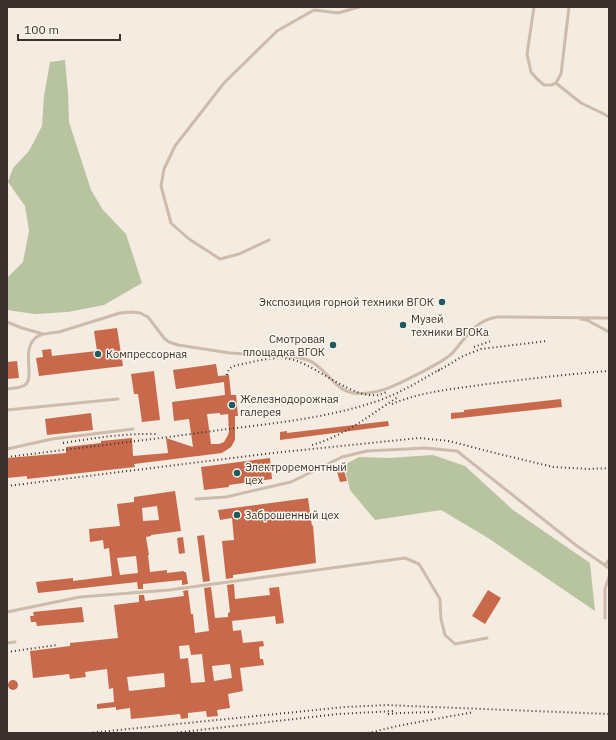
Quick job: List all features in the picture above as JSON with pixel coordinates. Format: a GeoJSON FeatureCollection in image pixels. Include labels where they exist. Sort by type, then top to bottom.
{"type":"FeatureCollection","features":[{"type":"Feature","properties":{"kind":"lane"},"geometry":{"type":"LineString","coordinates":[[269,240],[240,254],[220,259],[189,239],[171,223],[161,186],[164,170],[175,146],[224,83],[277,31],[314,10],[338,13],[359,7]]}},
{"type":"Feature","properties":{"kind":"lane"},"geometry":{"type":"LineString","coordinates":[[534,7],[527,54],[531,72],[544,85],[556,83],[561,74],[569,7]]}},
{"type":"Feature","properties":{"kind":"lane"},"geometry":{"type":"LineString","coordinates":[[556,83],[581,103],[609,117]]}},
{"type":"Feature","properties":{"kind":"lane"},"geometry":{"type":"LineString","coordinates":[[7,322],[43,334],[50,334],[120,313],[140,313],[148,317],[164,338],[169,342],[178,345],[230,354],[294,357],[304,359],[314,363],[339,387],[357,393],[393,387],[428,369],[449,356],[469,331],[481,322],[490,318],[609,318]]}},
{"type":"Feature","properties":{"kind":"lane"},"geometry":{"type":"LineString","coordinates":[[575,318],[587,320],[609,332]]}},
{"type":"Feature","properties":{"kind":"lane"},"geometry":{"type":"LineString","coordinates":[[7,389],[22,387],[28,382],[29,348],[37,337],[43,334]]}},
{"type":"Feature","properties":{"kind":"lane"},"geometry":{"type":"LineString","coordinates":[[7,410],[118,399]]}},
{"type":"Feature","properties":{"kind":"lane"},"geometry":{"type":"LineString","coordinates":[[7,449],[52,439],[133,429]]}},
{"type":"Feature","properties":{"kind":"lane"},"geometry":{"type":"LineString","coordinates":[[196,500],[226,497],[291,482],[342,457],[368,452],[425,448],[457,451],[577,546],[609,568]]}},
{"type":"Feature","properties":{"kind":"lane"},"geometry":{"type":"LineString","coordinates":[[7,612],[80,597],[169,590],[405,558],[419,564],[440,599],[441,620],[445,636],[455,644],[487,638]]}},
{"type":"Feature","properties":{"kind":"lane"},"geometry":{"type":"LineString","coordinates":[[605,565],[609,560]]}},
{"type":"Feature","properties":{"kind":"lane"},"geometry":{"type":"LineString","coordinates":[[605,618],[605,589],[609,577]]}},
{"type":"Feature","properties":{"kind":"lane"},"geometry":{"type":"LineString","coordinates":[[7,643],[15,642]]}},
{"type":"Feature","properties":{"kind":"green space"},"geometry":{"type":"Polygon","coordinates":[[[65,60],[69,122],[91,190],[103,210],[126,234],[142,283],[104,305],[68,312],[35,314],[7,310],[7,278],[23,262],[29,231],[25,206],[8,182],[13,168],[29,151],[42,126],[44,96],[50,62],[65,60]]]}},
{"type":"Feature","properties":{"kind":"green space"},"geometry":{"type":"Polygon","coordinates":[[[433,455],[465,466],[513,510],[590,563],[595,611],[488,538],[441,510],[375,520],[350,490],[344,465],[359,457],[388,458],[433,455]]]}},
{"type":"Feature","properties":{"kind":"building","name":"Компрессорная"},"geometry":{"type":"Polygon","coordinates":[[[117,328],[123,366],[39,376],[36,358],[43,357],[42,350],[51,349],[52,356],[97,351],[94,331],[117,328]]]}},
{"type":"Feature","properties":{"kind":"building"},"geometry":{"type":"Polygon","coordinates":[[[17,361],[19,378],[7,379],[7,362],[17,361]]]}},
{"type":"Feature","properties":{"kind":"building"},"geometry":{"type":"Polygon","coordinates":[[[216,364],[218,376],[229,375],[231,395],[236,395],[238,416],[235,416],[235,440],[231,447],[222,453],[134,464],[135,467],[27,479],[27,476],[7,478],[7,458],[66,453],[66,447],[101,443],[101,441],[132,438],[133,456],[168,453],[166,438],[193,447],[189,419],[174,421],[172,402],[225,395],[224,382],[176,389],[173,370],[216,364]],[[220,413],[207,414],[211,444],[219,444],[224,442],[228,435],[228,414],[220,415],[220,413]]]}},
{"type":"Feature","properties":{"kind":"building"},"geometry":{"type":"Polygon","coordinates":[[[154,371],[160,420],[142,422],[138,394],[134,394],[131,374],[154,371]]]}},
{"type":"Feature","properties":{"kind":"building"},"geometry":{"type":"Polygon","coordinates":[[[561,399],[562,407],[451,419],[451,413],[464,412],[464,410],[561,399]]]}},
{"type":"Feature","properties":{"kind":"building"},"geometry":{"type":"Polygon","coordinates":[[[91,413],[93,430],[47,435],[45,419],[91,413]]]}},
{"type":"Feature","properties":{"kind":"building"},"geometry":{"type":"Polygon","coordinates":[[[388,421],[389,426],[280,440],[280,432],[287,431],[287,433],[388,421]]]}},
{"type":"Feature","properties":{"kind":"building","name":"Электроремонтный цех"},"geometry":{"type":"Polygon","coordinates":[[[270,458],[272,479],[204,490],[201,467],[270,458]]]}},
{"type":"Feature","properties":{"kind":"building"},"geometry":{"type":"Polygon","coordinates":[[[344,470],[347,481],[340,482],[337,472],[344,470]]]}},
{"type":"Feature","properties":{"kind":"building"},"geometry":{"type":"Polygon","coordinates":[[[175,491],[181,531],[146,537],[150,572],[167,570],[167,573],[184,571],[186,572],[188,584],[182,585],[182,580],[143,584],[143,589],[138,589],[137,582],[38,593],[36,582],[73,578],[73,581],[112,576],[109,548],[104,549],[103,540],[90,542],[89,529],[120,526],[117,504],[134,502],[134,497],[175,491]],[[157,506],[142,508],[143,521],[159,520],[157,506]],[[136,556],[117,558],[120,575],[138,573],[136,556]]]}},
{"type":"Feature","properties":{"kind":"building"},"geometry":{"type":"Polygon","coordinates":[[[308,498],[312,526],[313,525],[316,563],[233,575],[233,578],[226,579],[222,541],[234,540],[232,518],[220,520],[218,510],[308,498]]]}},
{"type":"Feature","properties":{"kind":"building"},"geometry":{"type":"Polygon","coordinates":[[[204,535],[210,581],[203,582],[197,536],[204,535]]]}},
{"type":"Feature","properties":{"kind":"building"},"geometry":{"type":"Polygon","coordinates":[[[183,537],[185,553],[179,554],[177,538],[183,537]]]}},
{"type":"Feature","properties":{"kind":"building"},"geometry":{"type":"Polygon","coordinates":[[[234,584],[235,599],[270,595],[269,588],[279,587],[284,623],[276,624],[275,616],[232,621],[233,631],[241,630],[243,643],[263,641],[264,646],[259,647],[260,659],[263,659],[264,665],[240,668],[243,691],[228,694],[230,708],[217,710],[218,716],[207,717],[206,711],[188,713],[188,718],[181,719],[180,714],[131,719],[130,708],[116,710],[116,707],[97,709],[97,704],[114,702],[113,688],[109,689],[107,669],[85,672],[86,677],[70,679],[69,674],[33,678],[30,651],[70,646],[70,643],[118,638],[114,605],[139,602],[139,595],[144,595],[145,601],[184,596],[183,591],[188,590],[195,633],[209,631],[204,588],[211,587],[215,618],[228,617],[228,613],[230,612],[227,585],[234,584]],[[189,645],[179,646],[180,659],[188,658],[191,683],[205,682],[202,654],[191,655],[189,645]],[[230,664],[212,666],[214,681],[232,678],[230,664]],[[164,673],[127,677],[129,691],[165,687],[164,673]]]}},
{"type":"Feature","properties":{"kind":"building"},"geometry":{"type":"Polygon","coordinates":[[[488,590],[501,598],[485,624],[472,616],[488,590]]]}},
{"type":"Feature","properties":{"kind":"building"},"geometry":{"type":"Polygon","coordinates":[[[82,607],[84,622],[37,626],[36,622],[31,622],[30,616],[34,616],[33,612],[82,607]]]}},
{"type":"Feature","properties":{"kind":"building"},"geometry":{"type":"Polygon","coordinates":[[[13,680],[18,685],[13,690],[8,685],[13,680]]]}},
{"type":"Feature","properties":{"kind":"railway"},"geometry":{"type":"LineString","coordinates":[[474,347],[491,341]]}},
{"type":"Feature","properties":{"kind":"railway"},"geometry":{"type":"LineString","coordinates":[[438,371],[463,356],[481,349],[547,341]]}},
{"type":"Feature","properties":{"kind":"railway"},"geometry":{"type":"LineString","coordinates":[[227,375],[229,370],[235,366],[263,360],[284,358],[306,365],[358,392],[369,395],[378,395],[387,392]]}},
{"type":"Feature","properties":{"kind":"railway"},"geometry":{"type":"LineString","coordinates":[[7,457],[261,425],[343,411],[391,396],[442,368]]}},
{"type":"Feature","properties":{"kind":"railway"},"geometry":{"type":"LineString","coordinates":[[392,404],[415,396],[451,389],[533,378],[609,371]]}},
{"type":"Feature","properties":{"kind":"railway"},"geometry":{"type":"LineString","coordinates":[[312,445],[346,431],[398,397]]}},
{"type":"Feature","properties":{"kind":"railway"},"geometry":{"type":"LineString","coordinates":[[63,443],[122,435],[158,434]]}},
{"type":"Feature","properties":{"kind":"railway"},"geometry":{"type":"LineString","coordinates":[[7,486],[273,453],[419,438],[449,441],[553,467],[590,469],[609,468]]}},
{"type":"Feature","properties":{"kind":"railway"},"geometry":{"type":"LineString","coordinates":[[7,652],[57,645]]}},
{"type":"Feature","properties":{"kind":"railway"},"geometry":{"type":"LineString","coordinates":[[89,733],[345,707],[387,705],[609,714]]}},
{"type":"Feature","properties":{"kind":"railway"},"geometry":{"type":"LineString","coordinates":[[173,733],[338,714],[394,711]]}},
{"type":"Feature","properties":{"kind":"railway"},"geometry":{"type":"LineString","coordinates":[[388,714],[434,712]]}},
{"type":"Feature","properties":{"kind":"railway"},"geometry":{"type":"LineString","coordinates":[[368,733],[402,725],[474,712]]}},
{"type":"Feature","properties":{"kind":"place","name":"Экспозиция горной техники ВГОК"},"geometry":{"type":"Point","coordinates":[442,302]}},
{"type":"Feature","properties":{"kind":"place","name":"Музей техники ВГОКа"},"geometry":{"type":"Point","coordinates":[403,325]}},
{"type":"Feature","properties":{"kind":"place","name":"Смотровая площадка ВГОК"},"geometry":{"type":"Point","coordinates":[333,345]}},
{"type":"Feature","properties":{"kind":"place","name":"Компрессорная"},"geometry":{"type":"Point","coordinates":[98,354]}},
{"type":"Feature","properties":{"kind":"place","name":"Железнодорожная галерея"},"geometry":{"type":"Point","coordinates":[232,405]}},
{"type":"Feature","properties":{"kind":"place","name":"Электроремонтный цех"},"geometry":{"type":"Point","coordinates":[237,473]}},
{"type":"Feature","properties":{"kind":"place","name":"Заброшенный цех"},"geometry":{"type":"Point","coordinates":[237,515]}}]}
